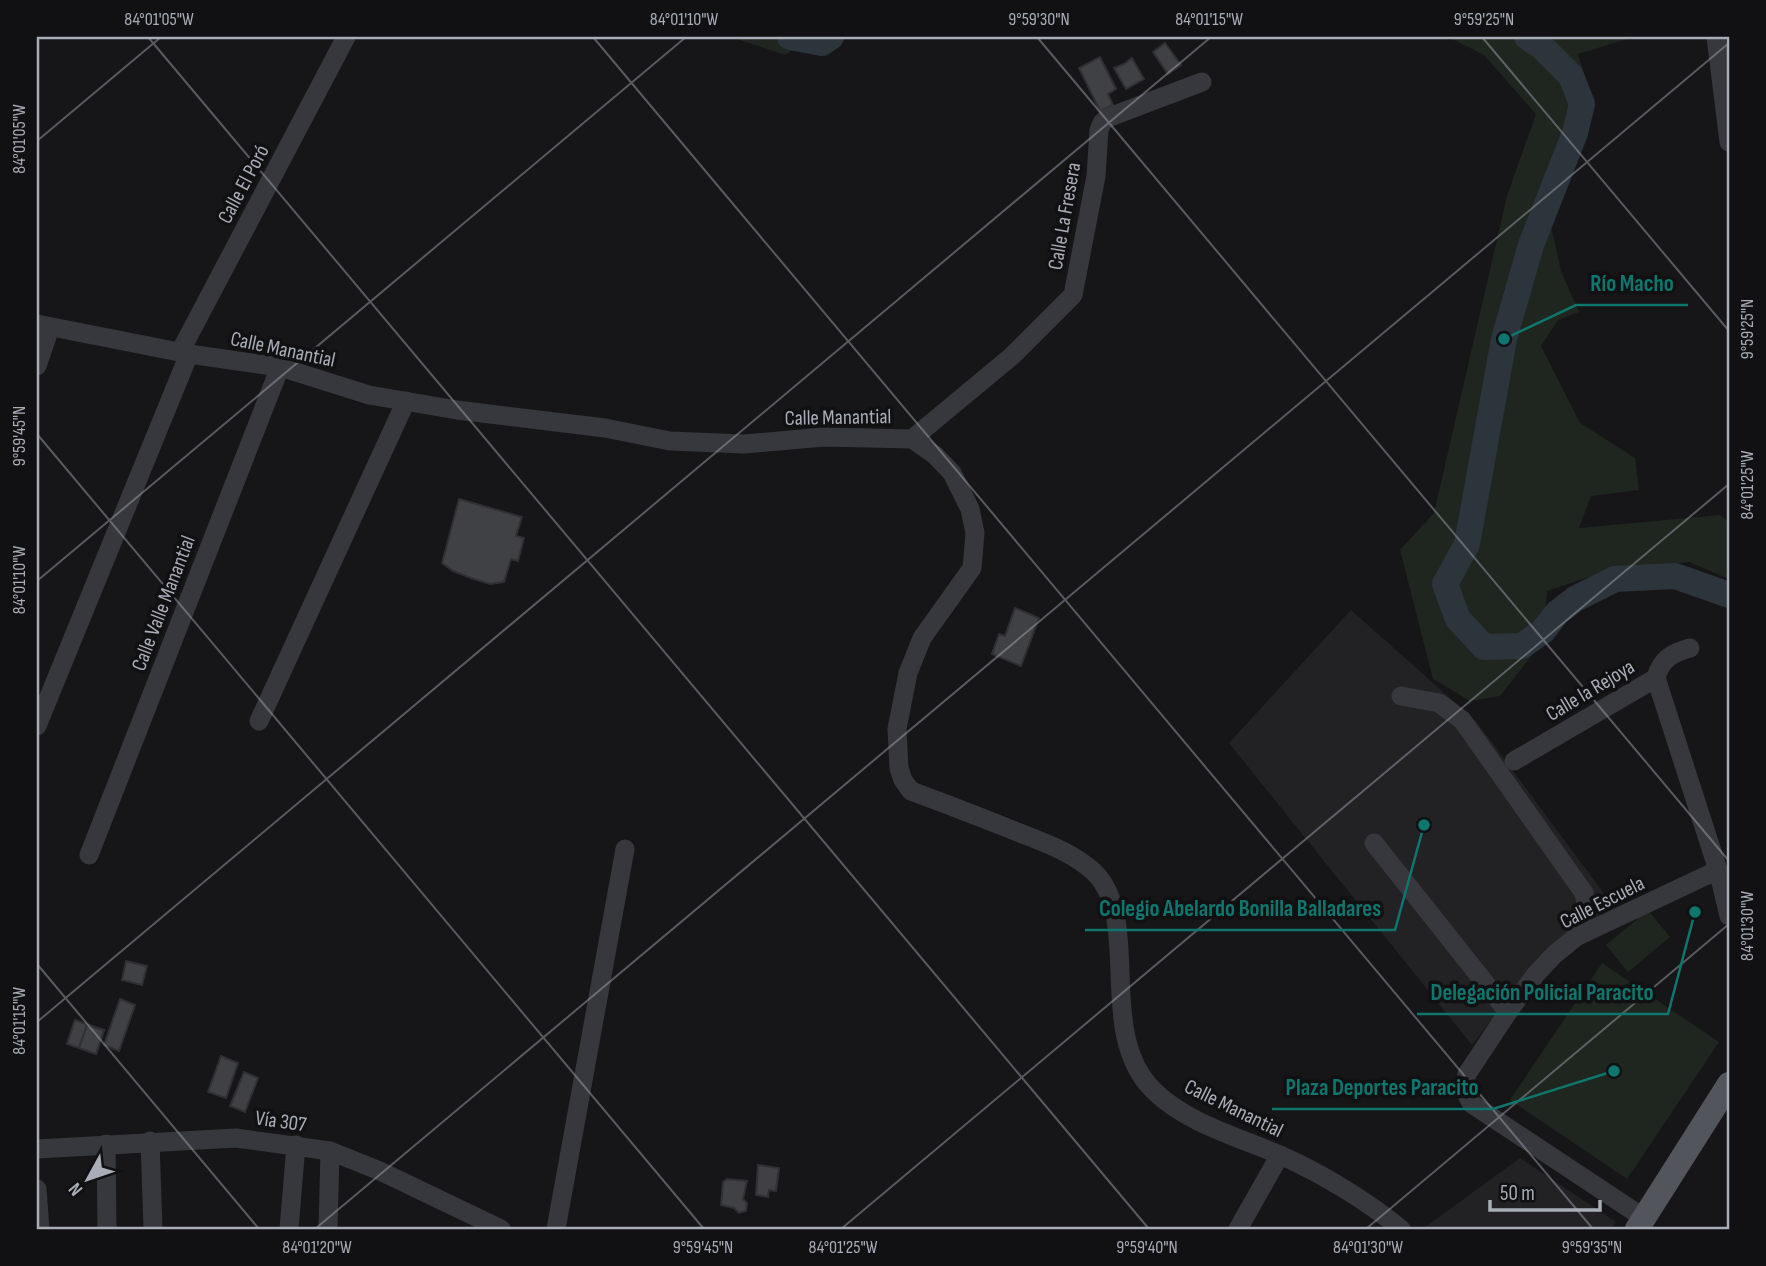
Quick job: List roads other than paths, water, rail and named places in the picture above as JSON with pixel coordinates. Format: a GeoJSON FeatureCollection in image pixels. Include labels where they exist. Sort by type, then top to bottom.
{"type":"FeatureCollection","features":[{"type":"Feature","properties":{"kind":"main road"},"geometry":{"type":"LineString","coordinates":[[1640,1224],[1729,1084]]}},
{"type":"Feature","properties":{"kind":"street","name":"Calle El Poró"},"geometry":{"type":"LineString","coordinates":[[37,726],[185,353],[346,37]]}},
{"type":"Feature","properties":{"kind":"street"},"geometry":{"type":"LineString","coordinates":[[1716,37],[1729,142]]}},
{"type":"Feature","properties":{"kind":"street","name":"Calle La Fresera"},"geometry":{"type":"LineString","coordinates":[[912,439],[1012,356],[1073,295],[1096,176],[1102,122],[1202,82]]}},
{"type":"Feature","properties":{"kind":"street","name":"Calle Manantial"},"geometry":{"type":"LineString","coordinates":[[43,326],[185,353],[280,367],[369,395],[605,428],[670,441],[744,444],[824,437],[912,439],[935,455],[952,473],[970,509],[975,533],[972,568],[922,638],[908,673],[897,729],[899,768],[903,780],[911,790],[1064,850],[1092,871],[1107,887],[1115,913],[1121,1008],[1129,1054],[1139,1074],[1154,1092],[1188,1115],[1280,1155],[1383,1214],[1401,1229]]}},
{"type":"Feature","properties":{"kind":"street"},"geometry":{"type":"LineString","coordinates":[[37,366],[43,326]]}},
{"type":"Feature","properties":{"kind":"street","name":"Calle Valle Manantial"},"geometry":{"type":"LineString","coordinates":[[89,855],[280,367]]}},
{"type":"Feature","properties":{"kind":"street"},"geometry":{"type":"LineString","coordinates":[[260,721],[406,401]]}},
{"type":"Feature","properties":{"kind":"street"},"geometry":{"type":"LineString","coordinates":[[1656,678],[1659,666],[1664,660],[1673,653],[1690,648]]}},
{"type":"Feature","properties":{"kind":"street","name":"Calle la Rejoya"},"geometry":{"type":"LineString","coordinates":[[1514,761],[1656,678],[1718,870],[1729,916]]}},
{"type":"Feature","properties":{"kind":"street"},"geometry":{"type":"LineString","coordinates":[[1401,696],[1439,704],[1462,720],[1584,892],[1587,907],[1581,934]]}},
{"type":"Feature","properties":{"kind":"street"},"geometry":{"type":"LineString","coordinates":[[1374,844],[1508,1012]]}},
{"type":"Feature","properties":{"kind":"street"},"geometry":{"type":"LineString","coordinates":[[556,1229],[625,849]]}},
{"type":"Feature","properties":{"kind":"street","name":"Calle Escuela"},"geometry":{"type":"LineString","coordinates":[[1640,1224],[1472,1104],[1466,1095],[1466,1074],[1536,974],[1555,954],[1581,934],[1718,870]]}},
{"type":"Feature","properties":{"kind":"street","name":"Vía 307"},"geometry":{"type":"LineString","coordinates":[[37,1149],[236,1138],[330,1151],[380,1171],[501,1229]]}},
{"type":"Feature","properties":{"kind":"street"},"geometry":{"type":"LineString","coordinates":[[150,1141],[153,1229]]}},
{"type":"Feature","properties":{"kind":"street"},"geometry":{"type":"LineString","coordinates":[[106,1144],[107,1229]]}},
{"type":"Feature","properties":{"kind":"street"},"geometry":{"type":"LineString","coordinates":[[289,1229],[296,1146]]}},
{"type":"Feature","properties":{"kind":"street"},"geometry":{"type":"LineString","coordinates":[[328,1229],[330,1151]]}},
{"type":"Feature","properties":{"kind":"street"},"geometry":{"type":"LineString","coordinates":[[1238,1229],[1280,1155]]}},
{"type":"Feature","properties":{"kind":"street"},"geometry":{"type":"LineString","coordinates":[[37,1189],[40,1229]]}},
{"type":"Feature","properties":{"kind":"waterway"},"geometry":{"type":"LineString","coordinates":[[790,37],[822,43],[831,37]]}},
{"type":"Feature","properties":{"kind":"waterway"},"geometry":{"type":"LineString","coordinates":[[1527,37],[1542,47],[1571,76],[1582,104],[1575,133],[1531,245],[1504,339],[1467,544],[1445,584],[1458,619],[1484,647],[1522,646],[1543,631],[1557,613],[1575,599],[1615,579],[1675,576],[1729,595]]}},
{"type":"Feature","properties":{"kind":"place","name":"Río Macho"},"geometry":{"type":"Point","coordinates":[1504,339]}},
{"type":"Feature","properties":{"kind":"place","name":"Colegio Abelardo Bonilla Balladares"},"geometry":{"type":"Point","coordinates":[1424,825]}},
{"type":"Feature","properties":{"kind":"place","name":"Delegación Policial Paracito"},"geometry":{"type":"Point","coordinates":[1695,912]}},
{"type":"Feature","properties":{"kind":"place","name":"Plaza Deportes Paracito"},"geometry":{"type":"Point","coordinates":[1614,1071]}}]}
